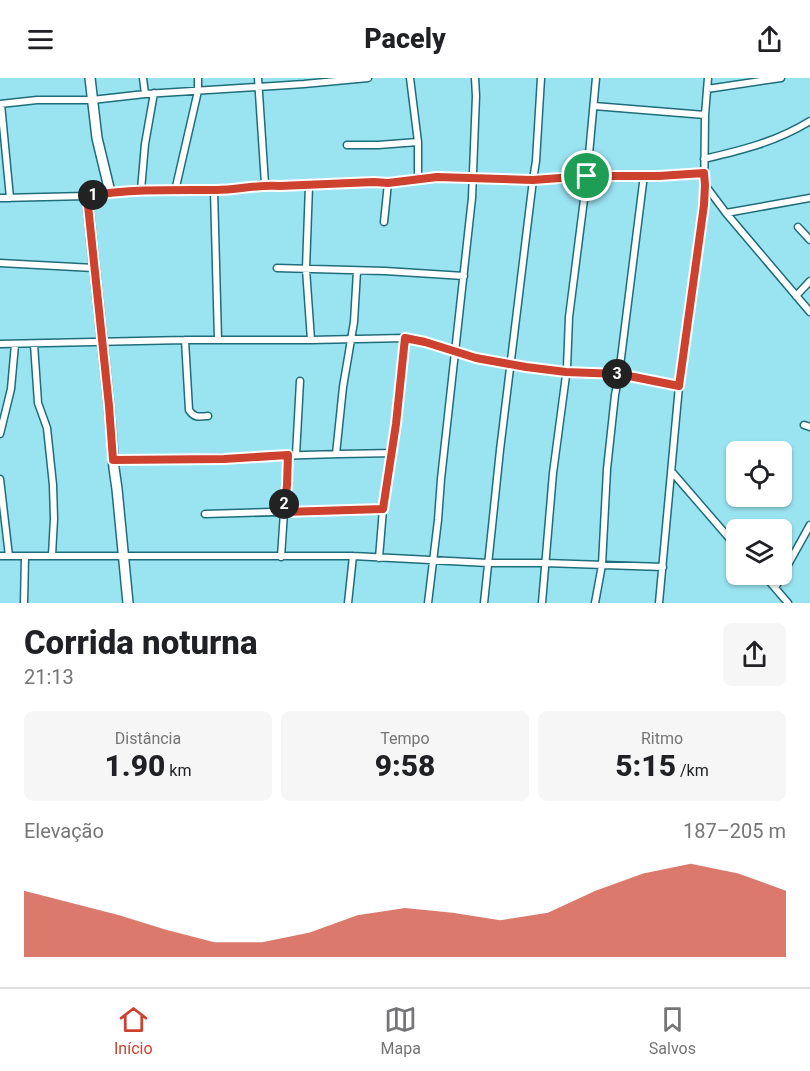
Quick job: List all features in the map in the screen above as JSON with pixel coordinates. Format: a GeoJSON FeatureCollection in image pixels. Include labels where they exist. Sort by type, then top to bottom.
{"type":"FeatureCollection","features":[{"type":"Feature","properties":{"kind":"street"},"geometry":{"type":"LineString","coordinates":[[90,78],[98,138],[110,192]]}},
{"type":"Feature","properties":{"kind":"street"},"geometry":{"type":"LineString","coordinates":[[143,78],[145,94]]}},
{"type":"Feature","properties":{"kind":"street"},"geometry":{"type":"LineString","coordinates":[[175,190],[198,91],[198,78]]}},
{"type":"Feature","properties":{"kind":"street"},"geometry":{"type":"LineString","coordinates":[[258,78],[265,184]]}},
{"type":"Feature","properties":{"kind":"street"},"geometry":{"type":"LineString","coordinates":[[10,198],[0,104],[37,100],[92,100],[154,93],[258,87],[304,81],[368,78]]}},
{"type":"Feature","properties":{"kind":"street"},"geometry":{"type":"LineString","coordinates":[[410,78],[418,142],[418,179]]}},
{"type":"Feature","properties":{"kind":"street"},"geometry":{"type":"LineString","coordinates":[[428,603],[472,198],[476,78]]}},
{"type":"Feature","properties":{"kind":"street"},"geometry":{"type":"LineString","coordinates":[[484,603],[537,161],[541,78]]}},
{"type":"Feature","properties":{"kind":"street"},"geometry":{"type":"LineString","coordinates":[[542,603],[553,472],[566,372],[569,317],[587,176],[596,78]]}},
{"type":"Feature","properties":{"kind":"street"},"geometry":{"type":"LineString","coordinates":[[659,603],[679,386],[704,205],[705,115],[708,78]]}},
{"type":"Feature","properties":{"kind":"street"},"geometry":{"type":"LineString","coordinates":[[707,89],[781,78]]}},
{"type":"Feature","properties":{"kind":"street"},"geometry":{"type":"LineString","coordinates":[[141,190],[145,144],[154,93]]}},
{"type":"Feature","properties":{"kind":"street"},"geometry":{"type":"LineString","coordinates":[[594,106],[705,115]]}},
{"type":"Feature","properties":{"kind":"street"},"geometry":{"type":"LineString","coordinates":[[704,159],[755,147],[810,121]]}},
{"type":"Feature","properties":{"kind":"street"},"geometry":{"type":"LineString","coordinates":[[347,145],[418,142]]}},
{"type":"Feature","properties":{"kind":"street"},"geometry":{"type":"LineString","coordinates":[[0,198],[87,196],[141,190],[236,189],[265,184],[280,186],[388,183],[437,177],[533,180],[704,173]]}},
{"type":"Feature","properties":{"kind":"street"},"geometry":{"type":"LineString","coordinates":[[595,603],[602,565],[607,469],[615,395],[644,175]]}},
{"type":"Feature","properties":{"kind":"street"},"geometry":{"type":"LineString","coordinates":[[384,222],[388,183]]}},
{"type":"Feature","properties":{"kind":"street"},"geometry":{"type":"LineString","coordinates":[[309,185],[306,269],[310,340]]}},
{"type":"Feature","properties":{"kind":"street"},"geometry":{"type":"LineString","coordinates":[[705,185],[810,312]]}},
{"type":"Feature","properties":{"kind":"street"},"geometry":{"type":"LineString","coordinates":[[214,190],[218,340]]}},
{"type":"Feature","properties":{"kind":"street"},"geometry":{"type":"LineString","coordinates":[[87,196],[128,603]]}},
{"type":"Feature","properties":{"kind":"street"},"geometry":{"type":"LineString","coordinates":[[726,213],[810,198]]}},
{"type":"Feature","properties":{"kind":"street"},"geometry":{"type":"LineString","coordinates":[[798,227],[810,240]]}},
{"type":"Feature","properties":{"kind":"street"},"geometry":{"type":"LineString","coordinates":[[0,263],[94,268]]}},
{"type":"Feature","properties":{"kind":"street"},"geometry":{"type":"LineString","coordinates":[[277,268],[464,276]]}},
{"type":"Feature","properties":{"kind":"street"},"geometry":{"type":"LineString","coordinates":[[336,454],[340,410],[355,312],[357,271]]}},
{"type":"Feature","properties":{"kind":"street"},"geometry":{"type":"LineString","coordinates":[[796,296],[810,281]]}},
{"type":"Feature","properties":{"kind":"street"},"geometry":{"type":"LineString","coordinates":[[0,344],[405,338],[511,364],[566,372],[619,374],[679,386]]}},
{"type":"Feature","properties":{"kind":"street"},"geometry":{"type":"LineString","coordinates":[[379,558],[405,338]]}},
{"type":"Feature","properties":{"kind":"street"},"geometry":{"type":"LineString","coordinates":[[185,340],[189,410],[196,417],[208,416]]}},
{"type":"Feature","properties":{"kind":"street"},"geometry":{"type":"LineString","coordinates":[[0,434],[11,389],[15,344]]}},
{"type":"Feature","properties":{"kind":"street"},"geometry":{"type":"LineString","coordinates":[[34,344],[38,403],[50,442],[54,519],[52,555]]}},
{"type":"Feature","properties":{"kind":"street"},"geometry":{"type":"LineString","coordinates":[[296,455],[300,381]]}},
{"type":"Feature","properties":{"kind":"street"},"geometry":{"type":"LineString","coordinates":[[113,460],[392,453]]}},
{"type":"Feature","properties":{"kind":"street"},"geometry":{"type":"LineString","coordinates":[[281,556],[288,455]]}},
{"type":"Feature","properties":{"kind":"street"},"geometry":{"type":"LineString","coordinates":[[672,472],[726,534]]}},
{"type":"Feature","properties":{"kind":"street"},"geometry":{"type":"LineString","coordinates":[[0,479],[9,556]]}},
{"type":"Feature","properties":{"kind":"street"},"geometry":{"type":"LineString","coordinates":[[205,514],[383,509]]}},
{"type":"Feature","properties":{"kind":"street"},"geometry":{"type":"LineString","coordinates":[[775,588],[810,525]]}},
{"type":"Feature","properties":{"kind":"street"},"geometry":{"type":"LineString","coordinates":[[0,556],[353,556],[488,563],[663,567]]}},
{"type":"Feature","properties":{"kind":"street"},"geometry":{"type":"LineString","coordinates":[[24,603],[25,556]]}},
{"type":"Feature","properties":{"kind":"street"},"geometry":{"type":"LineString","coordinates":[[348,603],[353,556]]}},
{"type":"Feature","properties":{"kind":"street"},"geometry":{"type":"LineString","coordinates":[[772,585],[788,603]]}},
{"type":"Feature","properties":{"kind":"route"},"geometry":{"type":"LineString","coordinates":[[704,173],[704,205],[679,386],[619,374],[566,372],[526,367],[476,358],[405,338],[396,424],[383,509],[284,512],[288,455],[224,459],[113,460],[87,196],[141,190],[236,189],[265,184],[280,186],[388,183],[437,177],[533,180],[587,176],[659,176],[704,173]]}}]}
